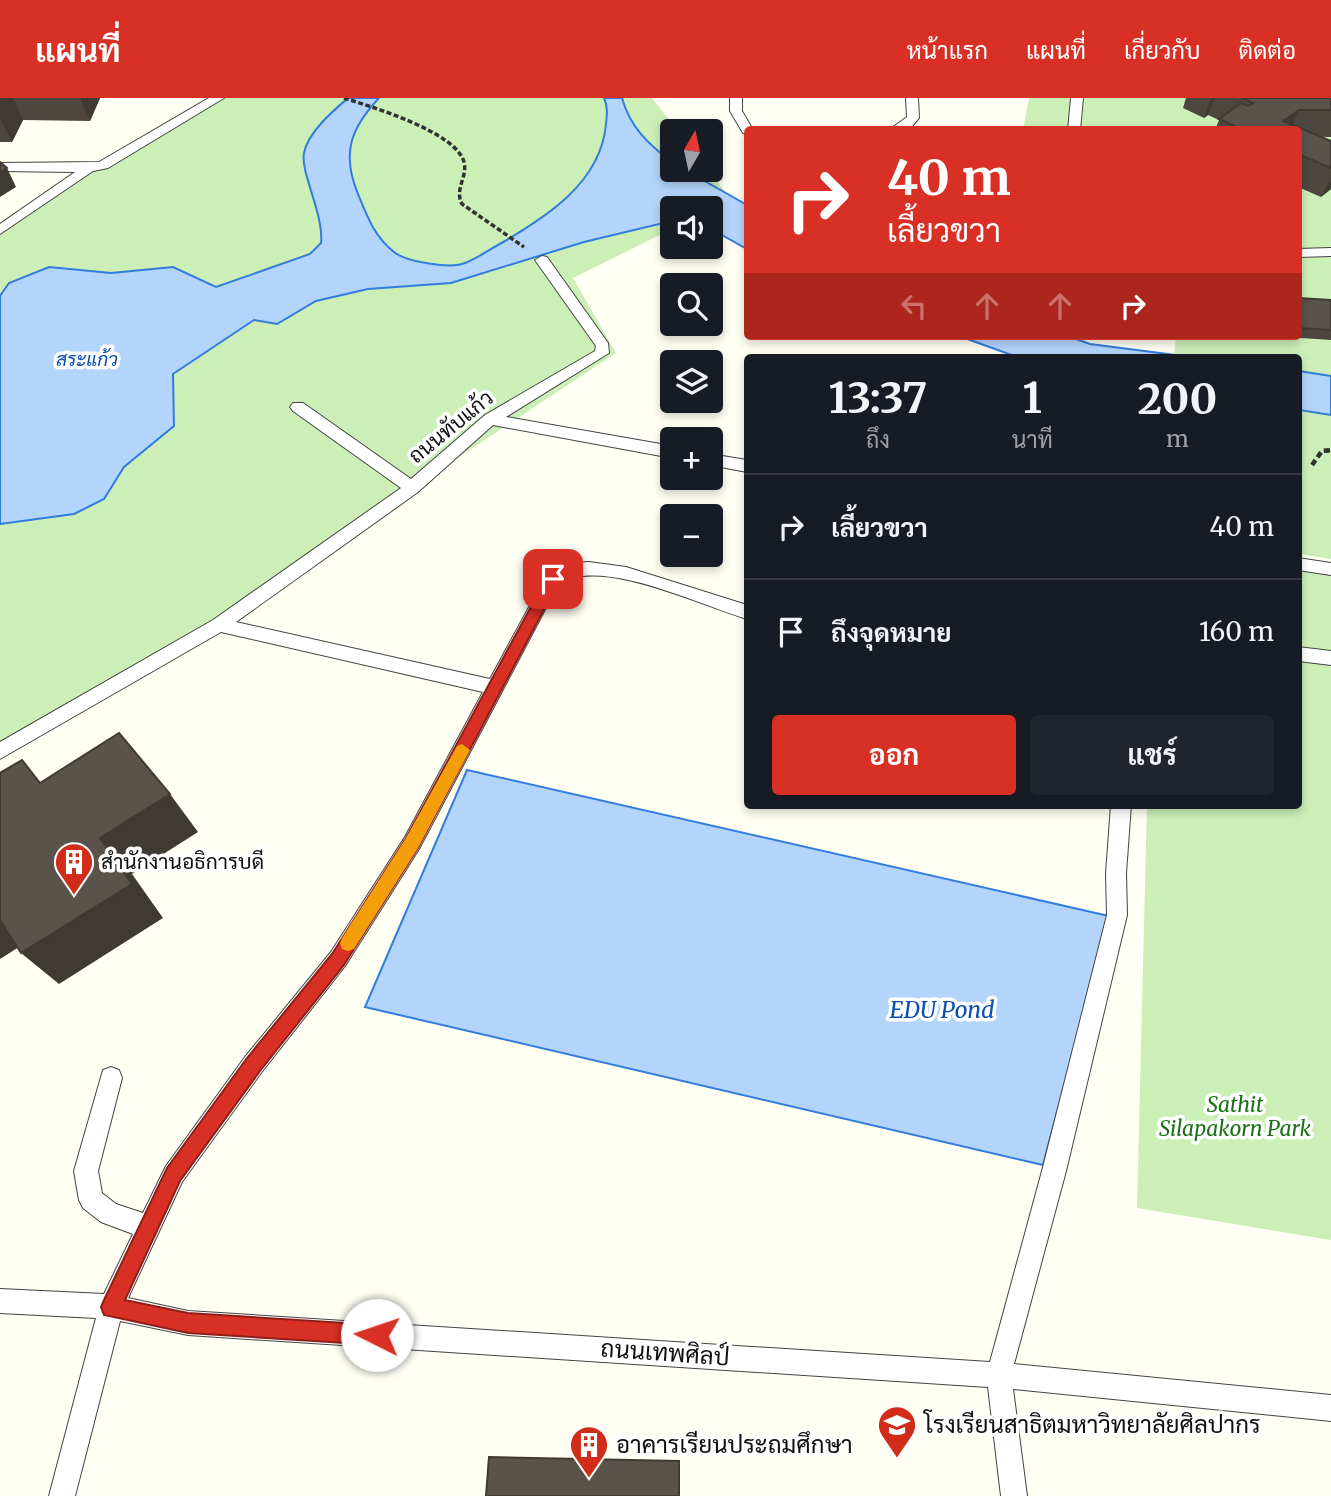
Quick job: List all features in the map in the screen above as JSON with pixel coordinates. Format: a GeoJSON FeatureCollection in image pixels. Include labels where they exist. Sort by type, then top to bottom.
{"type":"FeatureCollection","features":[{"type":"Feature","properties":{"kind":"lane"},"geometry":{"type":"LineString","coordinates":[[0,167],[89,168],[103,165],[218,98]]}},
{"type":"Feature","properties":{"kind":"lane"},"geometry":{"type":"LineString","coordinates":[[736,98],[734,102],[738,116],[744,126]]}},
{"type":"Feature","properties":{"kind":"lane"},"geometry":{"type":"LineString","coordinates":[[905,126],[913,118],[912,98]]}},
{"type":"Feature","properties":{"kind":"lane"},"geometry":{"type":"LineString","coordinates":[[1074,126],[1077,98]]}},
{"type":"Feature","properties":{"kind":"lane"},"geometry":{"type":"LineString","coordinates":[[0,230],[89,168]]}},
{"type":"Feature","properties":{"kind":"lane"},"geometry":{"type":"LineString","coordinates":[[1302,253],[1331,252]]}},
{"type":"Feature","properties":{"kind":"lane","name":"ถนนทับแก้ว"},"geometry":{"type":"LineString","coordinates":[[0,751],[219,625],[412,488],[490,419],[602,353],[603,346],[542,260]]}},
{"type":"Feature","properties":{"kind":"lane"},"geometry":{"type":"LineString","coordinates":[[298,407],[412,488]]}},
{"type":"Feature","properties":{"kind":"lane"},"geometry":{"type":"LineString","coordinates":[[490,419],[660,450]]}},
{"type":"Feature","properties":{"kind":"lane"},"geometry":{"type":"LineString","coordinates":[[723,462],[744,466]]}},
{"type":"Feature","properties":{"kind":"lane"},"geometry":{"type":"LineString","coordinates":[[1302,565],[1331,569]]}},
{"type":"Feature","properties":{"kind":"lane"},"geometry":{"type":"LineString","coordinates":[[62,1496],[111,1307],[174,1174],[253,1065],[338,959],[412,843],[553,579],[567,570],[588,568],[624,574],[744,611]]}},
{"type":"Feature","properties":{"kind":"lane"},"geometry":{"type":"LineString","coordinates":[[219,625],[496,688]]}},
{"type":"Feature","properties":{"kind":"lane"},"geometry":{"type":"LineString","coordinates":[[1302,655],[1331,659]]}},
{"type":"Feature","properties":{"kind":"lane"},"geometry":{"type":"LineString","coordinates":[[1014,1496],[999,1375],[1054,1171],[1116,915],[1121,809]]}},
{"type":"Feature","properties":{"kind":"lane"},"geometry":{"type":"LineString","coordinates":[[111,1078],[86,1171],[91,1200],[109,1214],[149,1227]]}},
{"type":"Feature","properties":{"kind":"lane","name":"ถนนเทพศิลป์"},"geometry":{"type":"LineString","coordinates":[[0,1301],[111,1307],[188,1323],[999,1375],[1331,1408]]}},
{"type":"Feature","properties":{"kind":"path"},"geometry":{"type":"LineString","coordinates":[[344,98],[432,133],[459,152],[465,164],[458,196],[462,204],[542,260]]}},
{"type":"Feature","properties":{"kind":"path"},"geometry":{"type":"LineString","coordinates":[[1312,465],[1322,451],[1331,450]]}},
{"type":"Feature","properties":{"kind":"green space"},"geometry":{"type":"Polygon","coordinates":[[[223,98],[652,98],[669,119],[660,119],[660,182],[718,182],[732,200],[723,203],[723,196],[660,196],[660,235],[573,278],[616,353],[412,488],[216,623],[0,749],[0,227],[86,174],[223,98]]]}},
{"type":"Feature","properties":{"kind":"green space"},"geometry":{"type":"Polygon","coordinates":[[[1029,98],[1331,98],[1331,559],[1302,554],[1302,354],[1174,354],[1176,340],[1302,340],[1302,126],[1024,126],[1029,98]]]}},
{"type":"Feature","properties":{"kind":"green space","name":"Sathit Silapakorn Park"},"geometry":{"type":"Polygon","coordinates":[[[1302,562],[1331,567],[1331,1240],[1137,1208],[1147,809],[1302,809],[1302,562]]]}},
{"type":"Feature","properties":{"kind":"water","name":"สระแก้ว"},"geometry":{"type":"Polygon","coordinates":[[[348,98],[379,98],[356,131],[350,154],[353,179],[368,218],[387,246],[400,256],[440,265],[458,265],[477,257],[534,223],[568,196],[594,164],[602,145],[607,107],[604,98],[622,98],[635,126],[660,152],[660,182],[706,182],[744,203],[744,247],[723,236],[723,196],[660,196],[660,224],[584,242],[451,283],[368,289],[316,301],[277,324],[254,320],[173,374],[174,426],[124,467],[104,499],[74,514],[0,524],[0,296],[9,283],[49,267],[111,273],[173,267],[216,287],[310,254],[321,243],[321,232],[305,171],[304,153],[316,130],[348,98]]]}},
{"type":"Feature","properties":{"kind":"water"},"geometry":{"type":"Polygon","coordinates":[[[970,340],[1079,340],[1090,344],[1168,354],[1009,354],[970,340]]]}},
{"type":"Feature","properties":{"kind":"water"},"geometry":{"type":"Polygon","coordinates":[[[1302,371],[1331,376],[1331,415],[1302,410],[1302,371]]]}},
{"type":"Feature","properties":{"kind":"water","name":"EDU Pond"},"geometry":{"type":"Polygon","coordinates":[[[467,770],[1109,916],[1043,1165],[365,1007],[467,770]]]}},
{"type":"Feature","properties":{"kind":"building"},"geometry":{"type":"Polygon","coordinates":[[[1242,98],[1331,98],[1331,110],[1299,110],[1283,121],[1295,126],[1234,126],[1219,119],[1241,103],[1248,106],[1253,103],[1242,98]]]}},
{"type":"Feature","properties":{"kind":"building"},"geometry":{"type":"Polygon","coordinates":[[[1302,129],[1331,141],[1331,168],[1302,156],[1302,129]]]}},
{"type":"Feature","properties":{"kind":"building"},"geometry":{"type":"Polygon","coordinates":[[[0,162],[7,168],[0,173],[0,162]]]}},
{"type":"Feature","properties":{"kind":"building"},"geometry":{"type":"Polygon","coordinates":[[[1302,298],[1331,300],[1331,330],[1302,328],[1302,298]]]}},
{"type":"Feature","properties":{"kind":"building"},"geometry":{"type":"Polygon","coordinates":[[[119,733],[170,794],[100,838],[132,884],[21,953],[0,920],[0,773],[22,760],[40,783],[119,733]]]}},
{"type":"Feature","properties":{"kind":"building","name":"อาคารเรียนประถมศึกษา"},"geometry":{"type":"Polygon","coordinates":[[[489,1457],[679,1461],[679,1496],[486,1496],[489,1457]]]}},
{"type":"Feature","properties":{"kind":"slow traffic"},"geometry":{"type":"LineString","coordinates":[[348,943],[412,843],[462,750]]}},
{"type":"Feature","properties":{"kind":"place","name":"สำนักงานอธิการบดี"},"geometry":{"type":"Point","coordinates":[74,896]}},
{"type":"Feature","properties":{"kind":"place","name":"โรงเรียนสาธิตมหาวิทยาลัยศิลปากร"},"geometry":{"type":"Point","coordinates":[897,1459]}},
{"type":"Feature","properties":{"kind":"place","name":"อาคารเรียนประถมศึกษา"},"geometry":{"type":"Point","coordinates":[589,1479]}},
{"type":"Feature","properties":{"kind":"route"},"geometry":{"type":"LineString","coordinates":[[377,1335],[188,1323],[111,1307],[174,1174],[253,1065],[338,959],[412,843],[553,579]]}}]}
